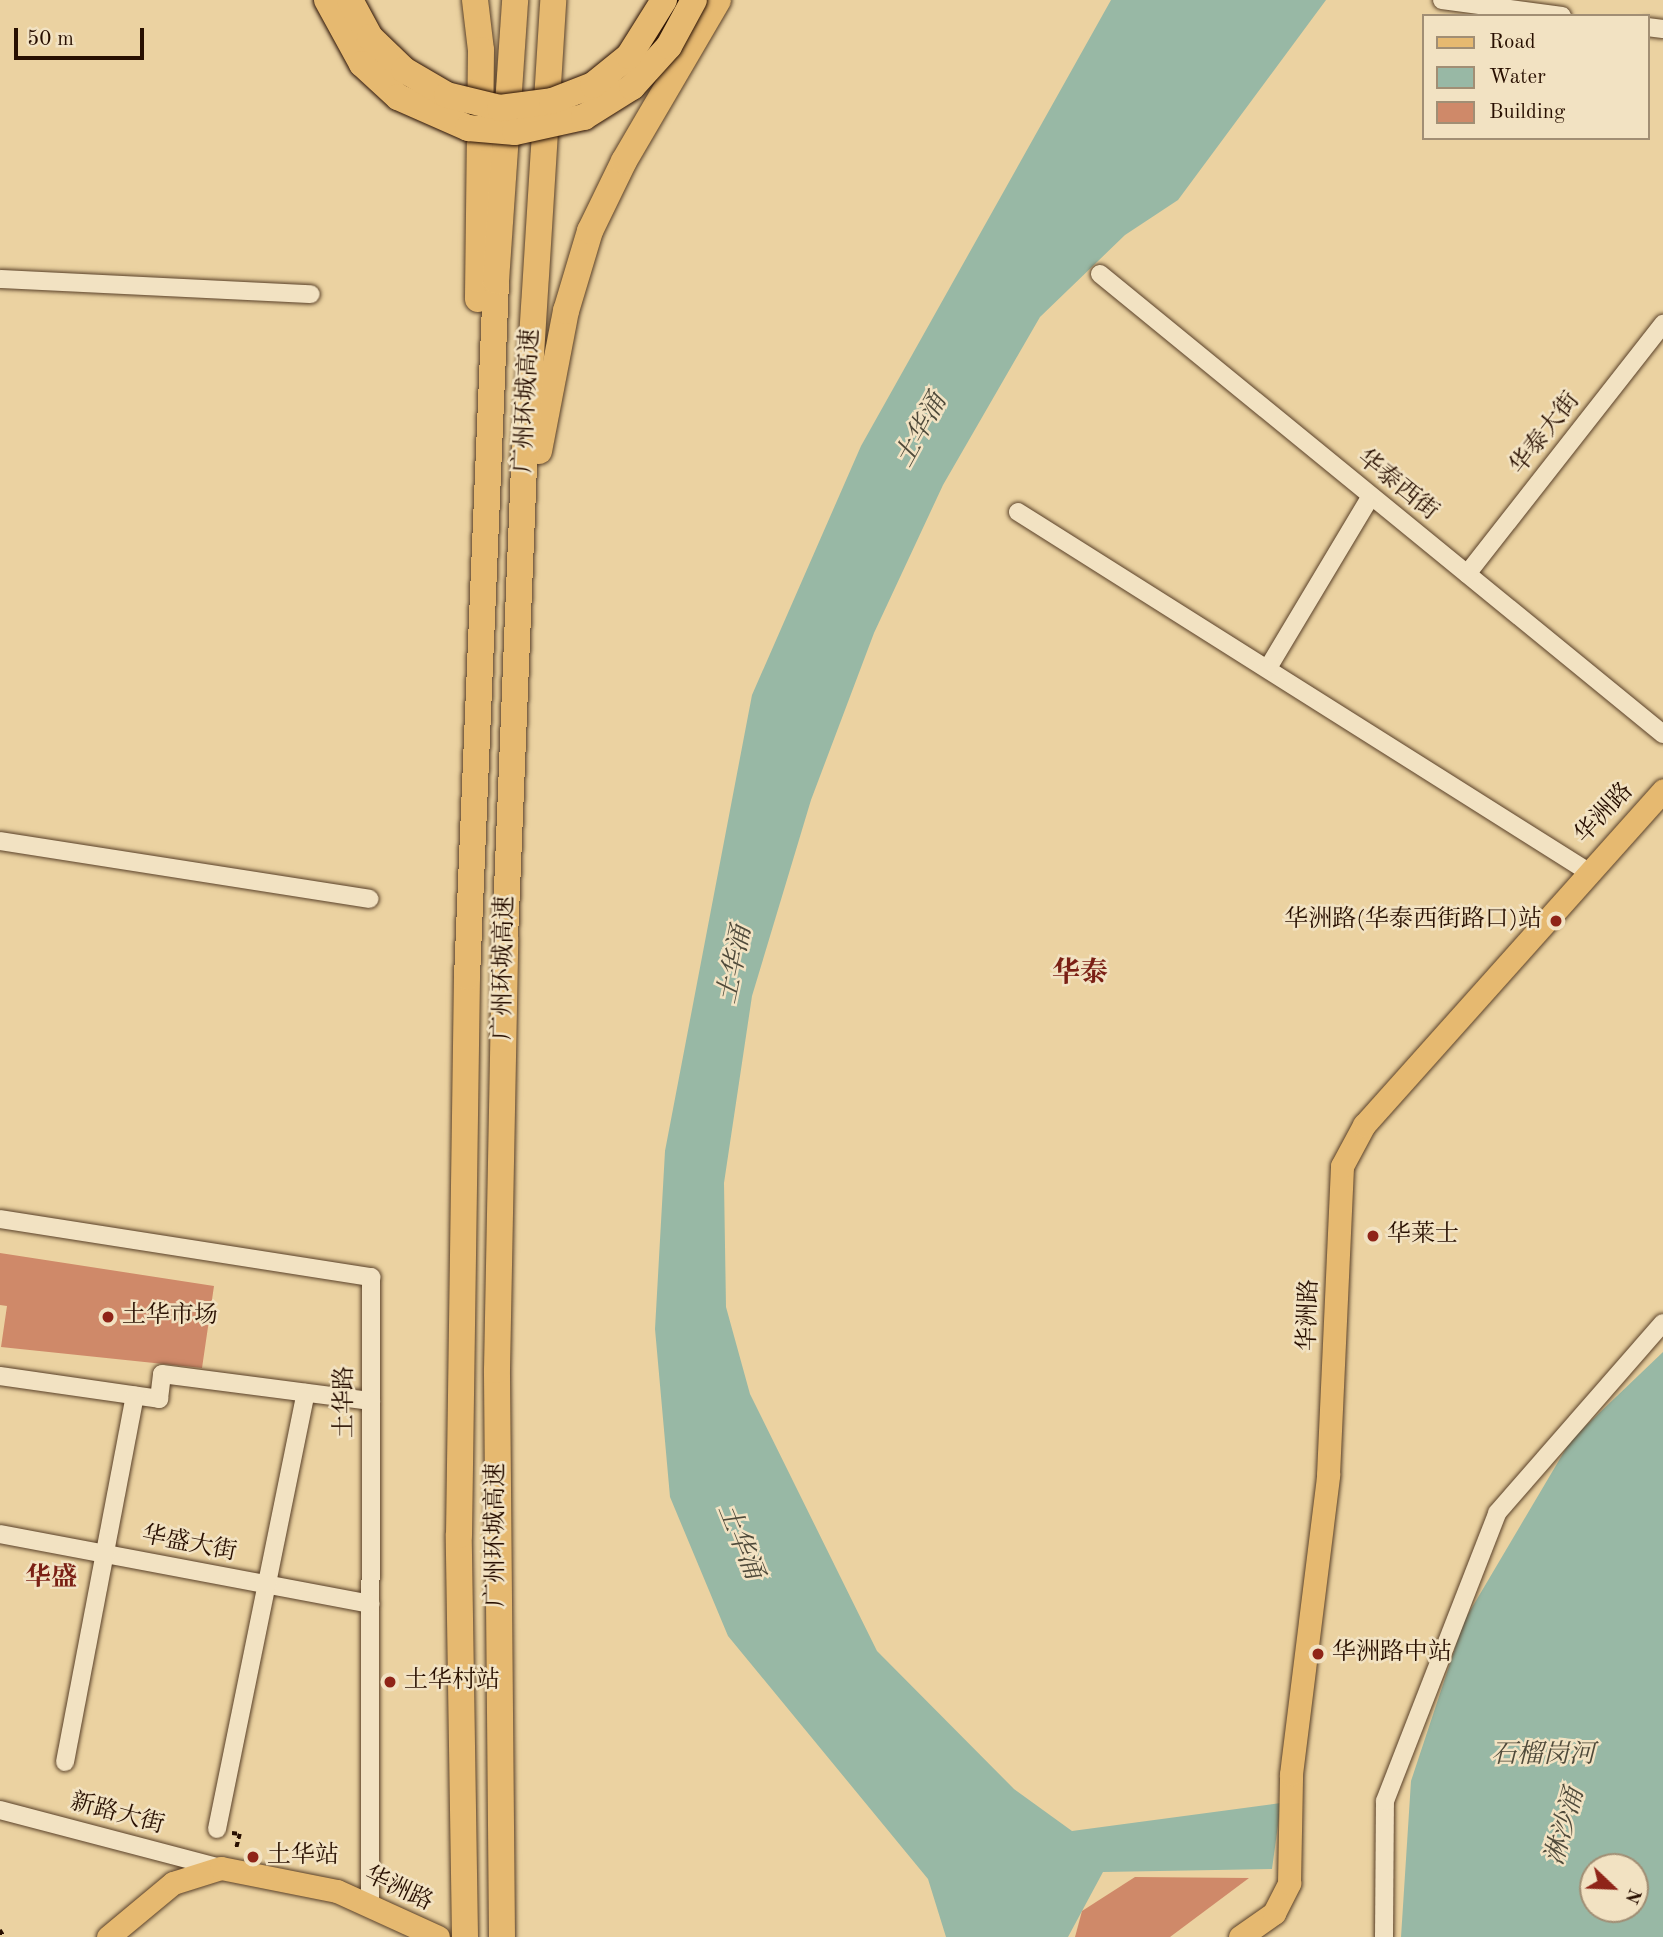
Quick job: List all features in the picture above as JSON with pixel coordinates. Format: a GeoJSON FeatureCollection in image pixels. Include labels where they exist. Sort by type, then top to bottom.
{"type":"FeatureCollection","features":[{"type":"Feature","properties":{"kind":"highway"},"geometry":{"type":"LineString","coordinates":[[327,0],[362,64],[398,97],[468,128],[514,132],[584,117],[632,87],[669,46],[694,0]]}},
{"type":"Feature","properties":{"kind":"highway"},"geometry":{"type":"LineString","coordinates":[[350,0],[370,37],[404,70],[447,95],[480,105],[530,106],[593,85],[629,56],[664,0]]}},
{"type":"Feature","properties":{"kind":"highway"},"geometry":{"type":"LineString","coordinates":[[474,741],[480,105],[475,0]]}},
{"type":"Feature","properties":{"kind":"highway","name":"广州环城高速"},"geometry":{"type":"LineString","coordinates":[[465,1937],[462,1868],[460,1535],[474,741],[515,0]]}},
{"type":"Feature","properties":{"kind":"highway","name":"广州环城高速"},"geometry":{"type":"LineString","coordinates":[[502,1937],[497,1370],[512,727],[553,0]]}},
{"type":"Feature","properties":{"kind":"highway"},"geometry":{"type":"LineString","coordinates":[[512,727],[537,463],[576,268],[624,160],[718,0]]}},
{"type":"Feature","properties":{"kind":"main road","name":"华洲路"},"geometry":{"type":"LineString","coordinates":[[1240,1937],[1278,1908],[1289,1883],[1291,1774],[1328,1475],[1342,1166],[1364,1125],[1587,871],[1663,790]]}},
{"type":"Feature","properties":{"kind":"main road","name":"华洲路"},"geometry":{"type":"LineString","coordinates":[[108,1937],[173,1883],[226,1869],[337,1891],[370,1903],[438,1937]]}},
{"type":"Feature","properties":{"kind":"street"},"geometry":{"type":"LineString","coordinates":[[1442,0],[1547,14]]}},
{"type":"Feature","properties":{"kind":"street","name":"华泰西街"},"geometry":{"type":"LineString","coordinates":[[1100,274],[1663,734]]}},
{"type":"Feature","properties":{"kind":"street"},"geometry":{"type":"LineString","coordinates":[[0,279],[311,293]]}},
{"type":"Feature","properties":{"kind":"street","name":"华泰大街"},"geometry":{"type":"LineString","coordinates":[[1466,575],[1663,324]]}},
{"type":"Feature","properties":{"kind":"street"},"geometry":{"type":"LineString","coordinates":[[1268,668],[1371,496]]}},
{"type":"Feature","properties":{"kind":"street"},"geometry":{"type":"LineString","coordinates":[[1018,512],[1587,871]]}},
{"type":"Feature","properties":{"kind":"street"},"geometry":{"type":"LineString","coordinates":[[0,841],[369,899]]}},
{"type":"Feature","properties":{"kind":"street","name":"土华路"},"geometry":{"type":"LineString","coordinates":[[0,1219],[371,1277],[370,1903]]}},
{"type":"Feature","properties":{"kind":"street"},"geometry":{"type":"LineString","coordinates":[[1384,1937],[1385,1801],[1497,1513],[1663,1323]]}},
{"type":"Feature","properties":{"kind":"street"},"geometry":{"type":"LineString","coordinates":[[0,1376],[159,1399],[162,1374],[371,1401]]}},
{"type":"Feature","properties":{"kind":"street"},"geometry":{"type":"LineString","coordinates":[[217,1829],[306,1393]]}},
{"type":"Feature","properties":{"kind":"street"},"geometry":{"type":"LineString","coordinates":[[65,1762],[135,1396]]}},
{"type":"Feature","properties":{"kind":"street","name":"华盛大街"},"geometry":{"type":"LineString","coordinates":[[0,1534],[370,1604]]}},
{"type":"Feature","properties":{"kind":"street","name":"新路大街"},"geometry":{"type":"LineString","coordinates":[[0,1810],[226,1869]]}},
{"type":"Feature","properties":{"kind":"path"},"geometry":{"type":"LineString","coordinates":[[217,1829],[240,1835],[226,1869]]}},
{"type":"Feature","properties":{"kind":"path"},"geometry":{"type":"LineString","coordinates":[[0,1930],[4,1937]]}},
{"type":"Feature","properties":{"kind":"water","name":"土华涌"},"geometry":{"type":"Polygon","coordinates":[[[1111,0],[1326,0],[1178,200],[1125,235],[1040,317],[943,485],[874,633],[811,800],[752,996],[724,1183],[726,1307],[750,1394],[877,1651],[1014,1789],[1072,1831],[1281,1803],[1272,1869],[1103,1872],[1068,1937],[946,1937],[928,1879],[728,1636],[670,1497],[655,1329],[665,1151],[752,695],[861,446],[1111,0]]]}},
{"type":"Feature","properties":{"kind":"water","name":"石榴岗河"},"geometry":{"type":"Polygon","coordinates":[[[1663,1352],[1663,1937],[1401,1937],[1411,1781],[1464,1621],[1571,1440],[1663,1352]]]}},
{"type":"Feature","properties":{"kind":"building","name":"土华市场"},"geometry":{"type":"Polygon","coordinates":[[[0,1253],[214,1286],[202,1368],[1,1347],[7,1306],[0,1305],[0,1253]]]}},
{"type":"Feature","properties":{"kind":"building"},"geometry":{"type":"Polygon","coordinates":[[[1135,1877],[1249,1878],[1170,1937],[1075,1937],[1082,1911],[1135,1877]]]}},
{"type":"Feature","properties":{"kind":"place","name":"华洲路(华泰西街路口)站"},"geometry":{"type":"Point","coordinates":[1556,921]}},
{"type":"Feature","properties":{"kind":"place","name":"华莱士"},"geometry":{"type":"Point","coordinates":[1373,1236]}},
{"type":"Feature","properties":{"kind":"place","name":"土华市场"},"geometry":{"type":"Point","coordinates":[108,1317]}},
{"type":"Feature","properties":{"kind":"place","name":"华洲路中站"},"geometry":{"type":"Point","coordinates":[1318,1654]}},
{"type":"Feature","properties":{"kind":"place","name":"土华村站"},"geometry":{"type":"Point","coordinates":[390,1682]}},
{"type":"Feature","properties":{"kind":"place","name":"土华站"},"geometry":{"type":"Point","coordinates":[253,1857]}},
{"type":"Feature","properties":{"kind":"district","name":"华泰"},"geometry":{"type":"Point","coordinates":[1080,974]}},
{"type":"Feature","properties":{"kind":"district","name":"华盛"},"geometry":{"type":"Point","coordinates":[51,1579]}},
{"type":"Feature","properties":{"kind":"water label","name":"淋沙涌"},"geometry":{"type":"Point","coordinates":[1566,1827]}}]}
